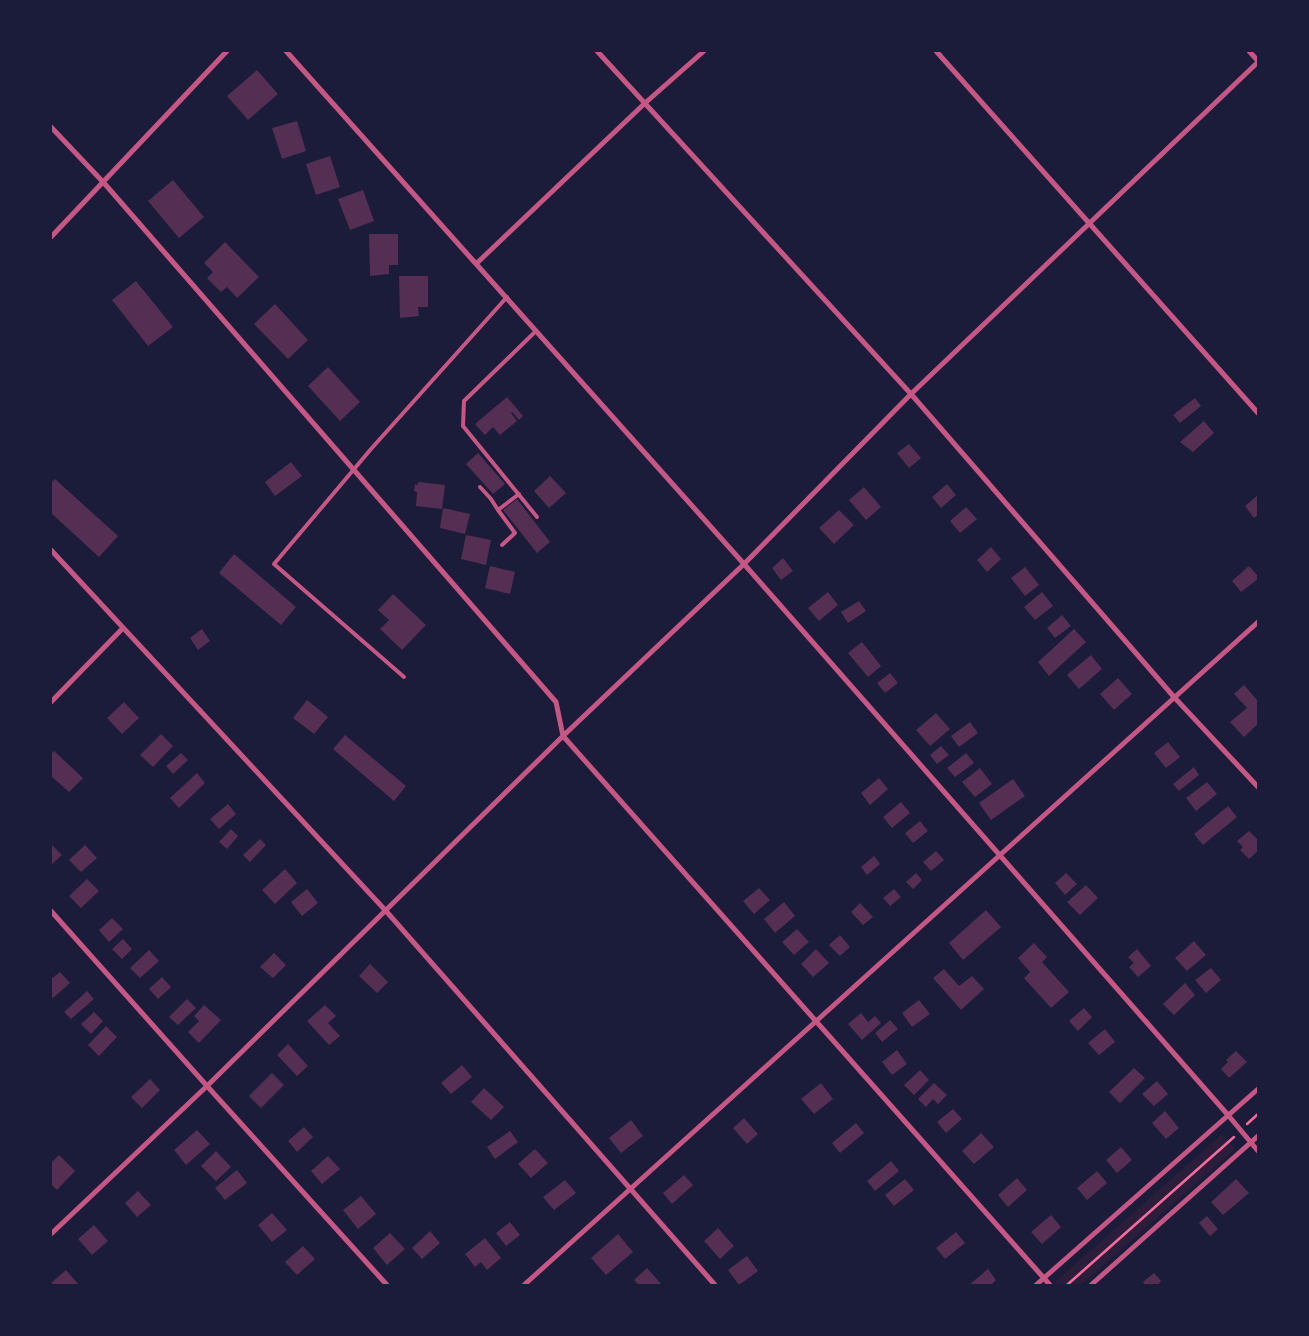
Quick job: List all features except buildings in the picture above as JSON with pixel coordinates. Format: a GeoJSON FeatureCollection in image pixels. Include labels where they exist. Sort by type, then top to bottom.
{"type":"FeatureCollection","features":[{"type":"Feature","properties":{"kind":"street"},"geometry":{"type":"LineString","coordinates":[[51,238],[227,51]]}},
{"type":"Feature","properties":{"kind":"street"},"geometry":{"type":"LineString","coordinates":[[286,51],[744,564],[1258,1151]]}},
{"type":"Feature","properties":{"kind":"street"},"geometry":{"type":"LineString","coordinates":[[597,51],[911,394],[1174,697],[1258,787]]}},
{"type":"Feature","properties":{"kind":"street"},"geometry":{"type":"LineString","coordinates":[[477,263],[644,104],[704,51]]}},
{"type":"Feature","properties":{"kind":"street"},"geometry":{"type":"LineString","coordinates":[[936,51],[1258,413]]}},
{"type":"Feature","properties":{"kind":"street"},"geometry":{"type":"LineString","coordinates":[[51,1234],[207,1086],[563,736],[744,564],[911,394],[1258,62],[1249,51]]}},
{"type":"Feature","properties":{"kind":"street"},"geometry":{"type":"LineString","coordinates":[[51,126],[104,183],[556,702],[563,736],[1050,1285]]}},
{"type":"Feature","properties":{"kind":"street"},"geometry":{"type":"LineString","coordinates":[[51,550],[386,911],[715,1285]]}},
{"type":"Feature","properties":{"kind":"street"},"geometry":{"type":"LineString","coordinates":[[524,1285],[1258,622]]}},
{"type":"Feature","properties":{"kind":"street"},"geometry":{"type":"LineString","coordinates":[[51,702],[123,628]]}},
{"type":"Feature","properties":{"kind":"street"},"geometry":{"type":"LineString","coordinates":[[51,911],[387,1285]]}},
{"type":"Feature","properties":{"kind":"street"},"geometry":{"type":"LineString","coordinates":[[1036,1285],[1258,1089]]}},
{"type":"Feature","properties":{"kind":"street"},"geometry":{"type":"LineString","coordinates":[[1091,1285],[1258,1136]]}},
{"type":"Feature","properties":{"kind":"lane"},"geometry":{"type":"LineString","coordinates":[[404,677],[274,564],[354,470],[507,297]]}},
{"type":"Feature","properties":{"kind":"lane"},"geometry":{"type":"LineString","coordinates":[[536,330],[464,401],[464,426],[537,517]]}},
{"type":"Feature","properties":{"kind":"lane"},"geometry":{"type":"LineString","coordinates":[[480,487],[515,533],[502,545]]}},
{"type":"Feature","properties":{"kind":"lane"},"geometry":{"type":"LineString","coordinates":[[498,510],[519,494]]}},
{"type":"Feature","properties":{"kind":"path"},"geometry":{"type":"LineString","coordinates":[[1067,1285],[1229,1142],[1240,1130]]}},
{"type":"Feature","properties":{"kind":"shaded area"},"geometry":{"type":"Polygon","coordinates":[[[1222,1134],[1235,1149],[1081,1285],[1058,1285],[1055,1282],[1222,1134]]]}}]}
